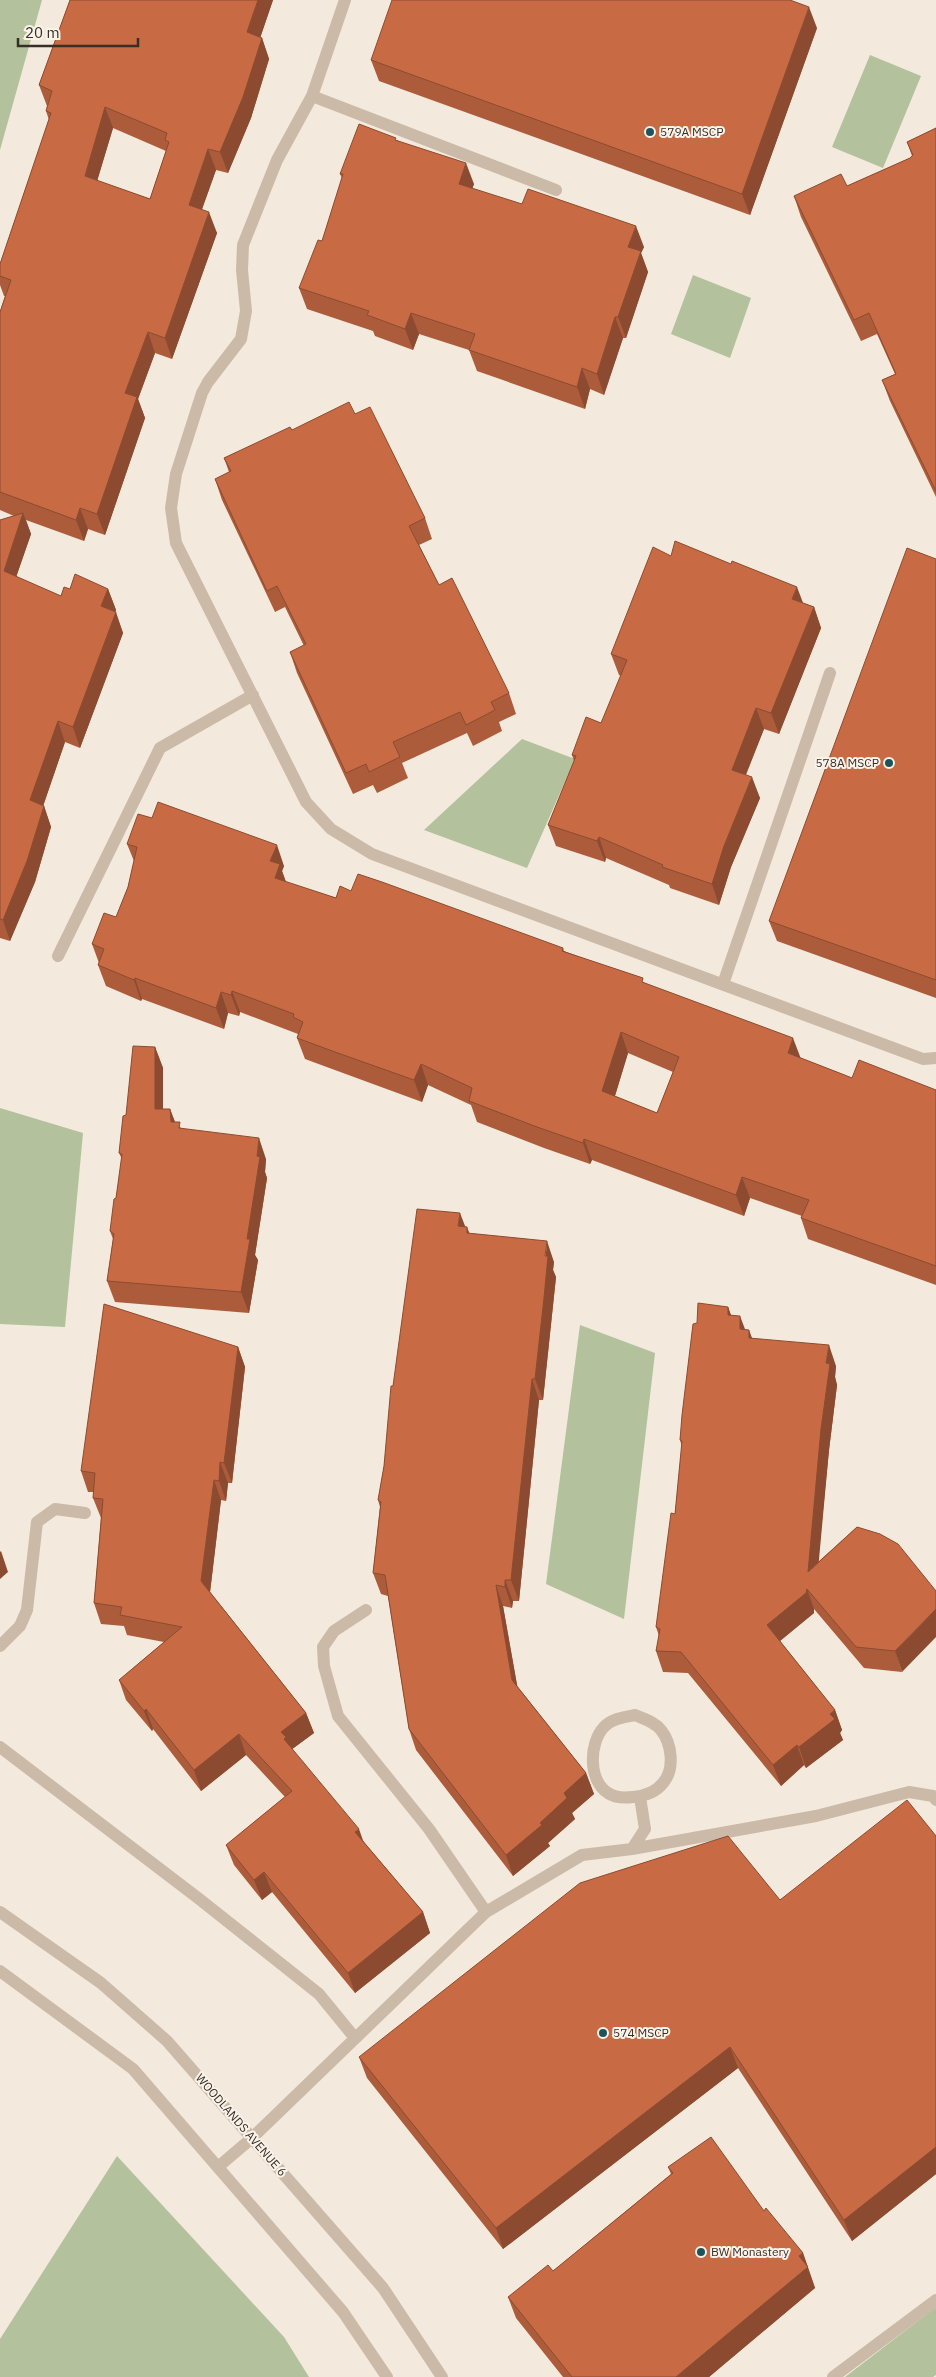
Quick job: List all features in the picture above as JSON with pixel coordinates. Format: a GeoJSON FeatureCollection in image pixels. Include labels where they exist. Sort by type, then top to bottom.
{"type":"FeatureCollection","features":[{"type":"Feature","properties":{"kind":"street"},"geometry":{"type":"LineString","coordinates":[[345,0],[312,96],[277,160],[243,245],[242,270],[246,311],[241,339],[208,382],[202,393],[176,474],[171,508],[176,543],[306,802],[331,829],[372,854],[923,1059],[936,1058]]}},
{"type":"Feature","properties":{"kind":"street"},"geometry":{"type":"LineString","coordinates":[[312,96],[556,190]]}},
{"type":"Feature","properties":{"kind":"street"},"geometry":{"type":"LineString","coordinates":[[723,984],[830,673]]}},
{"type":"Feature","properties":{"kind":"street"},"geometry":{"type":"LineString","coordinates":[[58,956],[160,748],[252,696]]}},
{"type":"Feature","properties":{"kind":"street"},"geometry":{"type":"LineString","coordinates":[[0,1646],[20,1626],[27,1610],[36,1522],[55,1509],[85,1513]]}},
{"type":"Feature","properties":{"kind":"street"},"geometry":{"type":"LineString","coordinates":[[366,1610],[334,1631],[323,1647],[324,1666],[338,1716],[430,1830],[486,1912]]}},
{"type":"Feature","properties":{"kind":"street"},"geometry":{"type":"LineString","coordinates":[[635,1715],[650,1721],[660,1729],[668,1740],[671,1758],[669,1773],[664,1783],[654,1792],[640,1797],[623,1798],[608,1793],[598,1781],[592,1764],[596,1742],[604,1727],[619,1718],[635,1715]]}},
{"type":"Feature","properties":{"kind":"street"},"geometry":{"type":"LineString","coordinates":[[0,1747],[198,1898],[319,1994],[355,2038]]}},
{"type":"Feature","properties":{"kind":"street"},"geometry":{"type":"LineString","coordinates":[[218,2167],[252,2138],[486,1912],[582,1855],[632,1849],[816,1816],[909,1792],[933,1796],[936,1800]]}},
{"type":"Feature","properties":{"kind":"street"},"geometry":{"type":"LineString","coordinates":[[632,1849],[645,1829],[640,1797]]}},
{"type":"Feature","properties":{"kind":"street","name":"WOODLANDS AVENUE 6"},"geometry":{"type":"LineString","coordinates":[[0,1912],[101,1983],[167,2040],[383,2288],[442,2377]]}},
{"type":"Feature","properties":{"kind":"street"},"geometry":{"type":"LineString","coordinates":[[0,1971],[133,2069],[344,2312],[387,2377]]}},
{"type":"Feature","properties":{"kind":"street"},"geometry":{"type":"LineString","coordinates":[[834,2377],[936,2300]]}},
{"type":"Feature","properties":{"kind":"green space"},"geometry":{"type":"Polygon","coordinates":[[[0,0],[42,0],[0,150],[0,0]]]}},
{"type":"Feature","properties":{"kind":"green space"},"geometry":{"type":"Polygon","coordinates":[[[870,55],[921,76],[883,168],[832,147],[870,55]]]}},
{"type":"Feature","properties":{"kind":"green space"},"geometry":{"type":"Polygon","coordinates":[[[693,275],[751,298],[730,358],[671,334],[693,275]]]}},
{"type":"Feature","properties":{"kind":"green space"},"geometry":{"type":"Polygon","coordinates":[[[522,739],[575,759],[527,868],[424,830],[522,739]]]}},
{"type":"Feature","properties":{"kind":"green space"},"geometry":{"type":"Polygon","coordinates":[[[0,1108],[83,1133],[65,1327],[0,1324],[0,1108]]]}},
{"type":"Feature","properties":{"kind":"green space"},"geometry":{"type":"Polygon","coordinates":[[[580,1325],[655,1353],[624,1619],[546,1584],[580,1325]]]}},
{"type":"Feature","properties":{"kind":"green space"},"geometry":{"type":"Polygon","coordinates":[[[117,2156],[284,2337],[309,2377],[0,2377],[0,2339],[117,2156]]]}},
{"type":"Feature","properties":{"kind":"green space"},"geometry":{"type":"Polygon","coordinates":[[[936,2307],[936,2375],[933,2377],[845,2377],[936,2307]]]}},
{"type":"Feature","properties":{"kind":"building"},"geometry":{"type":"Polygon","coordinates":[[[70,0],[258,0],[247,32],[262,38],[243,97],[220,152],[208,149],[189,205],[209,212],[165,338],[148,332],[125,393],[137,397],[97,514],[80,508],[76,520],[0,492],[0,312],[11,280],[0,276],[0,264],[51,113],[46,111],[52,91],[39,85],[70,0]],[[105,107],[85,176],[150,199],[169,142],[165,140],[167,133],[105,107]]]}},
{"type":"Feature","properties":{"kind":"building","name":"579A MSCP"},"geometry":{"type":"Polygon","coordinates":[[[392,0],[790,0],[809,7],[742,194],[371,60],[392,0]]]}},
{"type":"Feature","properties":{"kind":"building"},"geometry":{"type":"Polygon","coordinates":[[[359,124],[396,138],[395,140],[466,163],[459,184],[522,204],[528,189],[636,226],[628,247],[641,251],[618,317],[615,317],[597,374],[582,368],[577,387],[469,350],[475,334],[411,313],[405,329],[367,315],[369,311],[299,288],[318,240],[322,241],[343,174],[340,174],[359,124]]]}},
{"type":"Feature","properties":{"kind":"building"},"geometry":{"type":"Polygon","coordinates":[[[936,128],[936,491],[882,380],[896,374],[869,313],[854,320],[794,196],[841,174],[847,186],[910,158],[913,155],[907,142],[936,128]]]}},
{"type":"Feature","properties":{"kind":"building"},"geometry":{"type":"Polygon","coordinates":[[[349,402],[355,414],[370,407],[425,518],[409,526],[439,585],[452,578],[509,693],[491,702],[495,710],[466,725],[460,712],[393,742],[400,757],[369,772],[366,764],[346,773],[290,652],[306,644],[277,586],[267,591],[215,479],[231,471],[224,458],[290,427],[292,430],[349,402]]]}},
{"type":"Feature","properties":{"kind":"building"},"geometry":{"type":"Polygon","coordinates":[[[23,513],[4,571],[61,596],[64,587],[70,589],[75,574],[108,589],[101,606],[116,612],[73,727],[58,721],[30,800],[44,806],[27,861],[3,920],[0,919],[0,520],[23,513]]]}},
{"type":"Feature","properties":{"kind":"building"},"geometry":{"type":"Polygon","coordinates":[[[675,541],[731,564],[732,561],[797,587],[792,599],[814,607],[771,713],[756,708],[732,770],[752,777],[724,846],[712,884],[662,867],[663,865],[599,837],[597,841],[548,825],[576,756],[572,755],[586,717],[601,723],[627,660],[611,654],[653,547],[671,556],[675,541]]]}},
{"type":"Feature","properties":{"kind":"building","name":"578A MSCP"},"geometry":{"type":"Polygon","coordinates":[[[907,548],[936,559],[936,980],[769,921],[907,548]]]}},
{"type":"Feature","properties":{"kind":"building"},"geometry":{"type":"Polygon","coordinates":[[[158,802],[277,845],[270,861],[280,864],[275,878],[336,898],[340,886],[351,891],[358,874],[563,948],[562,951],[643,978],[642,982],[793,1038],[788,1053],[852,1078],[859,1060],[936,1090],[936,1266],[801,1218],[809,1200],[742,1177],[736,1195],[584,1139],[583,1143],[469,1101],[472,1088],[421,1064],[414,1080],[297,1038],[303,1022],[293,1017],[294,1014],[232,991],[231,995],[221,992],[216,1008],[135,978],[134,980],[98,965],[104,949],[92,944],[104,913],[116,917],[128,887],[137,847],[127,844],[138,814],[152,818],[158,802]],[[621,1032],[602,1091],[657,1113],[679,1057],[621,1032]]]}},
{"type":"Feature","properties":{"kind":"building"},"geometry":{"type":"Polygon","coordinates":[[[133,1046],[155,1047],[155,1109],[170,1109],[171,1122],[180,1122],[179,1128],[259,1138],[257,1156],[260,1157],[247,1239],[250,1239],[241,1292],[107,1281],[114,1234],[110,1231],[122,1154],[119,1153],[123,1116],[126,1115],[133,1046]]]}},
{"type":"Feature","properties":{"kind":"building"},"geometry":{"type":"Polygon","coordinates":[[[417,1209],[460,1213],[458,1226],[467,1227],[467,1233],[547,1241],[545,1256],[548,1256],[544,1298],[535,1379],[532,1379],[511,1580],[505,1580],[505,1587],[496,1585],[512,1680],[586,1773],[564,1793],[567,1798],[540,1823],[542,1825],[506,1855],[409,1729],[385,1575],[373,1573],[381,1502],[378,1500],[384,1466],[391,1386],[393,1386],[417,1209]]]}},
{"type":"Feature","properties":{"kind":"building"},"geometry":{"type":"Polygon","coordinates":[[[698,1303],[728,1307],[728,1315],[740,1316],[740,1329],[749,1330],[749,1338],[829,1345],[826,1363],[830,1364],[821,1429],[808,1572],[857,1527],[880,1534],[898,1544],[936,1591],[936,1609],[895,1651],[856,1647],[807,1589],[806,1593],[767,1625],[835,1710],[830,1714],[835,1719],[799,1747],[797,1745],[773,1765],[681,1652],[656,1651],[660,1629],[656,1627],[671,1513],[675,1514],[682,1441],[680,1440],[682,1415],[693,1324],[697,1323],[698,1303]]]}},
{"type":"Feature","properties":{"kind":"building"},"geometry":{"type":"Polygon","coordinates":[[[104,1304],[238,1347],[224,1463],[220,1462],[219,1481],[214,1480],[201,1581],[306,1713],[281,1732],[286,1737],[284,1739],[359,1829],[355,1832],[423,1912],[348,1973],[264,1872],[254,1880],[226,1845],[292,1791],[239,1734],[194,1770],[146,1709],[144,1711],[119,1680],[182,1627],[120,1615],[122,1607],[94,1603],[103,1499],[93,1498],[95,1473],[81,1471],[104,1304]]]}},
{"type":"Feature","properties":{"kind":"building"},"geometry":{"type":"Polygon","coordinates":[[[907,1800],[936,1836],[936,2147],[844,2220],[730,2047],[496,2228],[359,2057],[580,1883],[728,1836],[780,1900],[907,1800]]]}},
{"type":"Feature","properties":{"kind":"building","name":"BW Monastery"},"geometry":{"type":"Polygon","coordinates":[[[711,2137],[764,2211],[766,2208],[803,2253],[799,2256],[808,2267],[676,2377],[572,2377],[508,2297],[548,2265],[553,2271],[673,2173],[668,2167],[711,2137]]]}},
{"type":"Feature","properties":{"kind":"place","name":"579A MSCP"},"geometry":{"type":"Point","coordinates":[650,132]}},
{"type":"Feature","properties":{"kind":"place","name":"578A MSCP"},"geometry":{"type":"Point","coordinates":[889,763]}},
{"type":"Feature","properties":{"kind":"place","name":"574 MSCP"},"geometry":{"type":"Point","coordinates":[603,2033]}},
{"type":"Feature","properties":{"kind":"place","name":"BW Monastery"},"geometry":{"type":"Point","coordinates":[701,2252]}}]}
